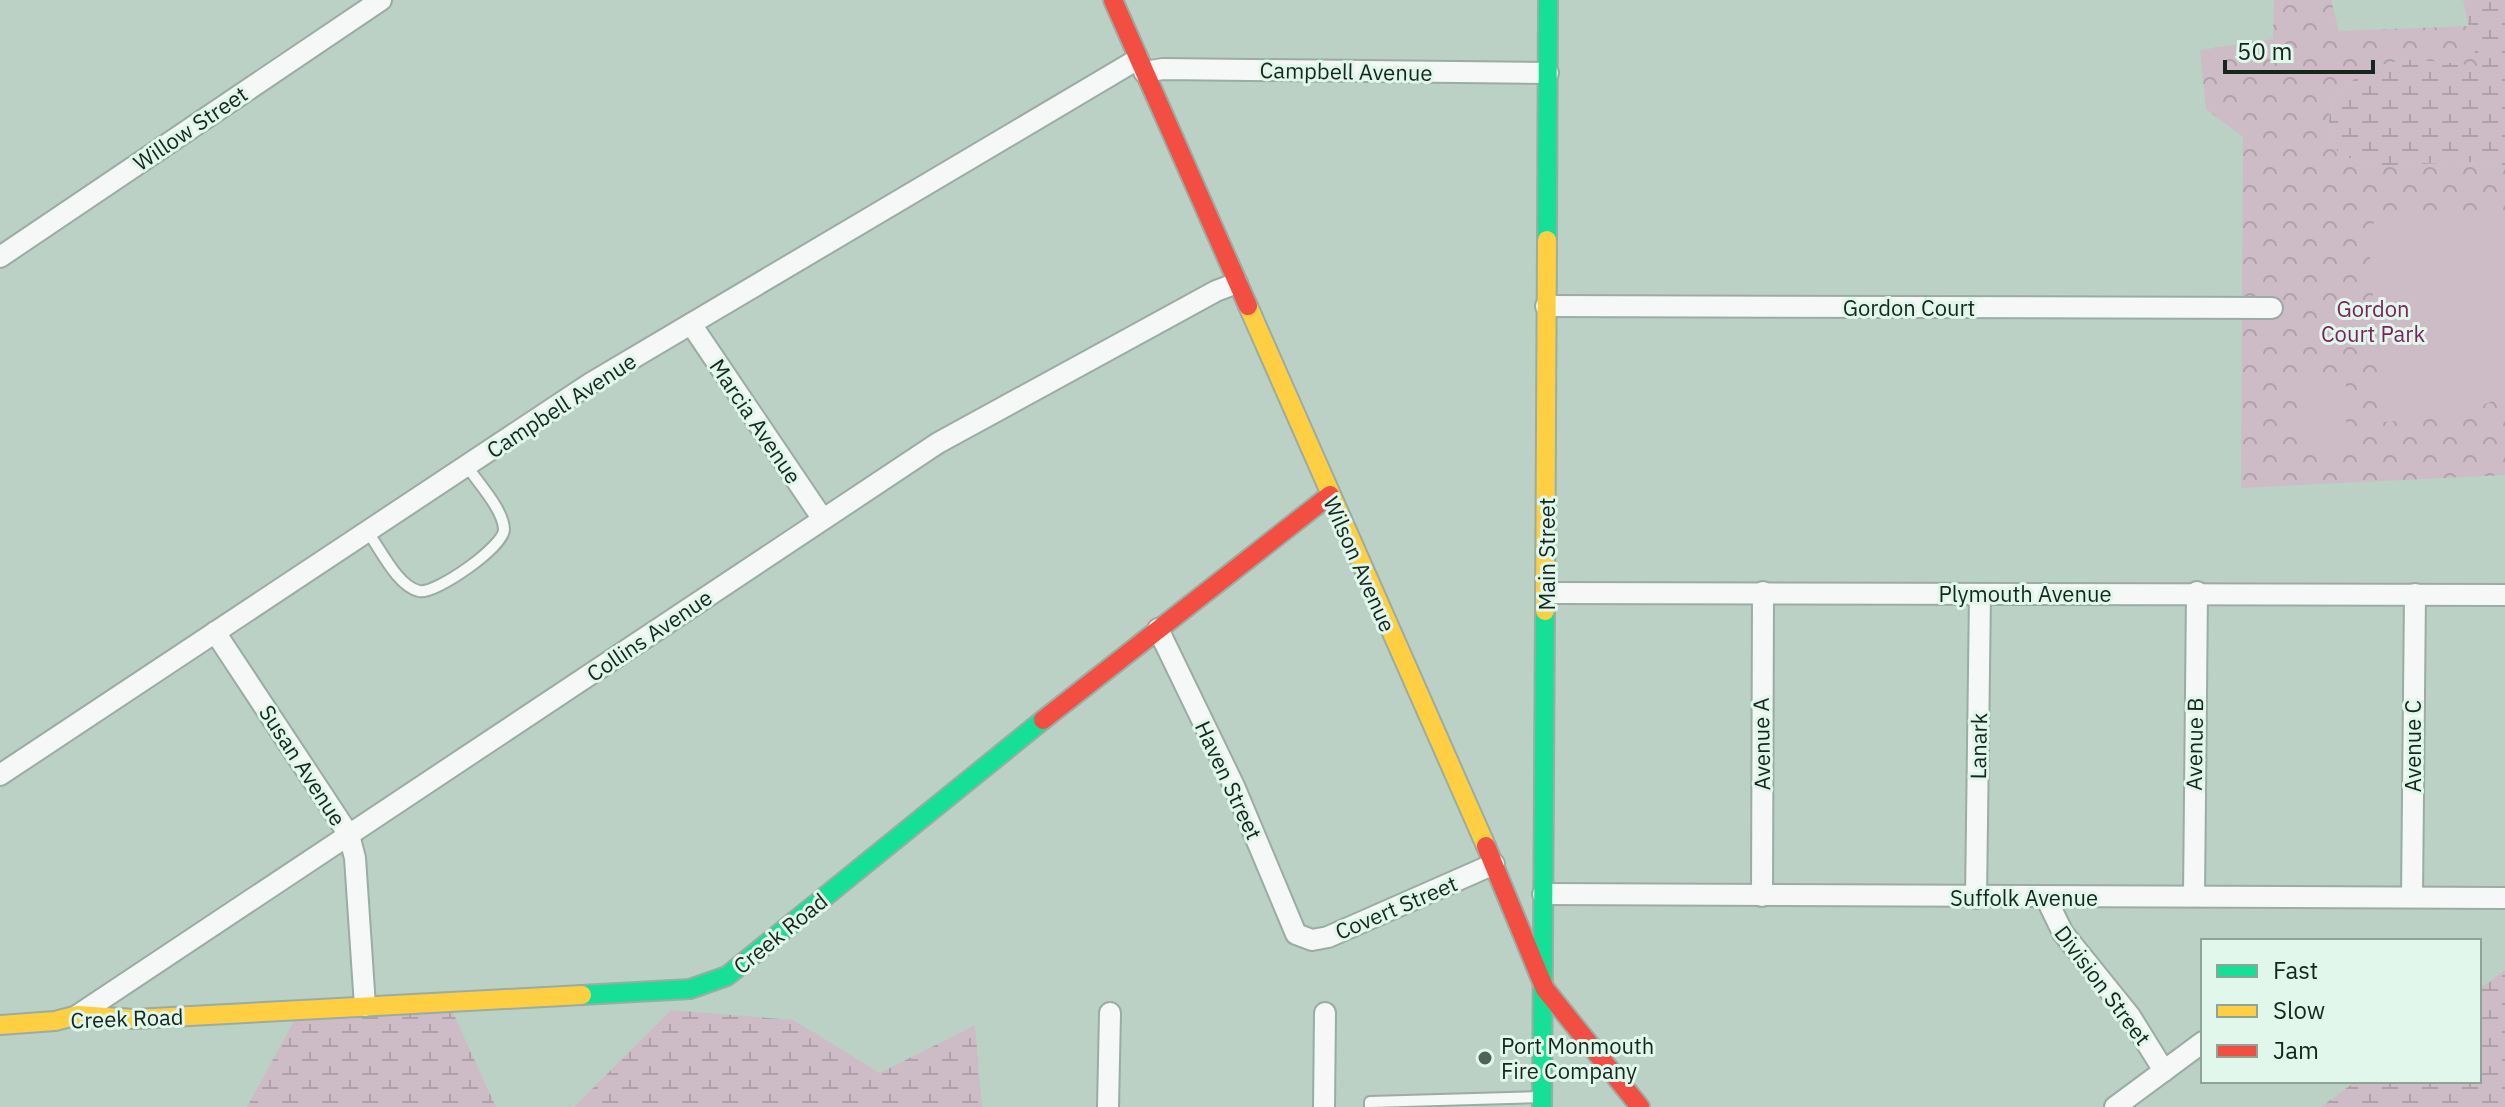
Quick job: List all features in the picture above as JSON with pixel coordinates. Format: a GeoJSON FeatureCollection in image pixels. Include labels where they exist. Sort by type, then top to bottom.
{"type":"FeatureCollection","features":[{"type":"Feature","properties":{"kind":"street","name":"Willow Street"},"geometry":{"type":"LineString","coordinates":[[0,257],[381,0]]}},
{"type":"Feature","properties":{"kind":"street","name":"Wilson Avenue"},"geometry":{"type":"LineString","coordinates":[[1113,0],[1494,864],[1545,989],[1640,1107]]}},
{"type":"Feature","properties":{"kind":"street","name":"Main Street"},"geometry":{"type":"LineString","coordinates":[[1542,1102],[1548,0]]}},
{"type":"Feature","properties":{"kind":"street","name":"Campbell Avenue"},"geometry":{"type":"LineString","coordinates":[[0,775],[591,383],[1141,65],[1163,69],[1548,73]]}},
{"type":"Feature","properties":{"kind":"street","name":"Collins Avenue"},"geometry":{"type":"LineString","coordinates":[[78,1015],[938,443],[1216,291],[1237,283]]}},
{"type":"Feature","properties":{"kind":"street","name":"Gordon Court"},"geometry":{"type":"LineString","coordinates":[[1546,306],[2272,308]]}},
{"type":"Feature","properties":{"kind":"street","name":"Marcia Avenue"},"geometry":{"type":"LineString","coordinates":[[691,324],[822,518]]}},
{"type":"Feature","properties":{"kind":"street","name":"Creek Road"},"geometry":{"type":"LineString","coordinates":[[0,1025],[55,1021],[78,1015],[134,1019],[690,989],[719,980],[759,952],[1158,629],[1330,495]]}},
{"type":"Feature","properties":{"kind":"street","name":"Avenue A"},"geometry":{"type":"LineString","coordinates":[[1762,896],[1763,592]]}},
{"type":"Feature","properties":{"kind":"street","name":"Avenue B"},"geometry":{"type":"LineString","coordinates":[[2194,896],[2197,592]]}},
{"type":"Feature","properties":{"kind":"street","name":"Plymouth Avenue"},"geometry":{"type":"LineString","coordinates":[[1546,593],[2505,595]]}},
{"type":"Feature","properties":{"kind":"street","name":"Lanark"},"geometry":{"type":"LineString","coordinates":[[1976,898],[1980,594]]}},
{"type":"Feature","properties":{"kind":"street","name":"Avenue C"},"geometry":{"type":"LineString","coordinates":[[2412,897],[2415,594]]}},
{"type":"Feature","properties":{"kind":"street","name":"Haven Street"},"geometry":{"type":"LineString","coordinates":[[1158,629],[1234,786],[1296,934]]}},
{"type":"Feature","properties":{"kind":"street","name":"Susan Avenue"},"geometry":{"type":"LineString","coordinates":[[215,632],[349,835],[355,858],[365,1006]]}},
{"type":"Feature","properties":{"kind":"street","name":"Covert Street"},"geometry":{"type":"LineString","coordinates":[[1296,934],[1312,940],[1328,937],[1494,864]]}},
{"type":"Feature","properties":{"kind":"street","name":"Suffolk Avenue"},"geometry":{"type":"LineString","coordinates":[[1543,894],[2505,898]]}},
{"type":"Feature","properties":{"kind":"street","name":"Division Street"},"geometry":{"type":"LineString","coordinates":[[2046,898],[2063,933],[2130,1016],[2164,1071]]}},
{"type":"Feature","properties":{"kind":"street"},"geometry":{"type":"LineString","coordinates":[[1108,1107],[1110,1013]]}},
{"type":"Feature","properties":{"kind":"street"},"geometry":{"type":"LineString","coordinates":[[1324,1107],[1325,1013]]}},
{"type":"Feature","properties":{"kind":"street"},"geometry":{"type":"LineString","coordinates":[[2115,1107],[2201,1043]]}},
{"type":"Feature","properties":{"kind":"lane"},"geometry":{"type":"LineString","coordinates":[[367,531],[404,582],[419,591],[434,590],[498,545],[504,532],[502,520],[467,466]]}},
{"type":"Feature","properties":{"kind":"lane"},"geometry":{"type":"LineString","coordinates":[[1370,1107],[1370,1102],[1542,1102]]}},
{"type":"Feature","properties":{"kind":"green space","name":"Gordon Court Park"},"geometry":{"type":"Polygon","coordinates":[[[2274,0],[2331,0],[2339,31],[2469,26],[2478,66],[2410,60],[2370,70],[2357,77],[2337,96],[2331,108],[2329,125],[2337,151],[2364,166],[2484,162],[2505,167],[2505,475],[2241,488],[2243,137],[2206,109],[2200,50],[2273,39],[2274,0]]]}},
{"type":"Feature","properties":{"kind":"green space"},"geometry":{"type":"Polygon","coordinates":[[[2463,0],[2505,0],[2505,167],[2484,162],[2364,166],[2337,151],[2329,125],[2331,108],[2337,96],[2356,77],[2382,65],[2408,60],[2477,66],[2463,0]]]}},
{"type":"Feature","properties":{"kind":"green space"},"geometry":{"type":"Polygon","coordinates":[[[2388,211],[2505,211],[2505,395],[2460,412],[2382,422],[2368,228],[2388,211]]]}},
{"type":"Feature","properties":{"kind":"green space"},"geometry":{"type":"Polygon","coordinates":[[[2303,377],[2346,377],[2346,452],[2302,452],[2303,377]]]}},
{"type":"Feature","properties":{"kind":"green space"},"geometry":{"type":"Polygon","coordinates":[[[2505,970],[2505,1107],[2321,1107],[2353,1083],[2481,1083],[2481,988],[2505,970]]]}},
{"type":"Feature","properties":{"kind":"green space"},"geometry":{"type":"Polygon","coordinates":[[[450,1006],[496,1107],[247,1107],[296,1017],[450,1006]]]}},
{"type":"Feature","properties":{"kind":"green space"},"geometry":{"type":"Polygon","coordinates":[[[671,1010],[793,1020],[880,1073],[975,1025],[982,1107],[574,1107],[671,1010]]]}},
{"type":"Feature","properties":{"kind":"traffic: fast"},"geometry":{"type":"LineString","coordinates":[[1547,240],[1548,0]]}},
{"type":"Feature","properties":{"kind":"traffic: fast"},"geometry":{"type":"LineString","coordinates":[[1542,1107],[1545,611]]}},
{"type":"Feature","properties":{"kind":"traffic: fast"},"geometry":{"type":"LineString","coordinates":[[582,995],[690,989],[727,976],[1043,720]]}},
{"type":"Feature","properties":{"kind":"traffic: slow"},"geometry":{"type":"LineString","coordinates":[[1545,611],[1547,240]]}},
{"type":"Feature","properties":{"kind":"traffic: slow"},"geometry":{"type":"LineString","coordinates":[[1248,306],[1486,846]]}},
{"type":"Feature","properties":{"kind":"traffic: slow"},"geometry":{"type":"LineString","coordinates":[[0,1025],[55,1021],[78,1015],[134,1019],[582,995]]}},
{"type":"Feature","properties":{"kind":"traffic: jam"},"geometry":{"type":"LineString","coordinates":[[1113,0],[1248,306]]}},
{"type":"Feature","properties":{"kind":"traffic: jam"},"geometry":{"type":"LineString","coordinates":[[1043,720],[1330,495]]}},
{"type":"Feature","properties":{"kind":"traffic: jam"},"geometry":{"type":"LineString","coordinates":[[1486,846],[1545,989],[1640,1107]]}},
{"type":"Feature","properties":{"kind":"place","name":"Port Monmouth Fire Company"},"geometry":{"type":"Point","coordinates":[1485,1058]}}]}
